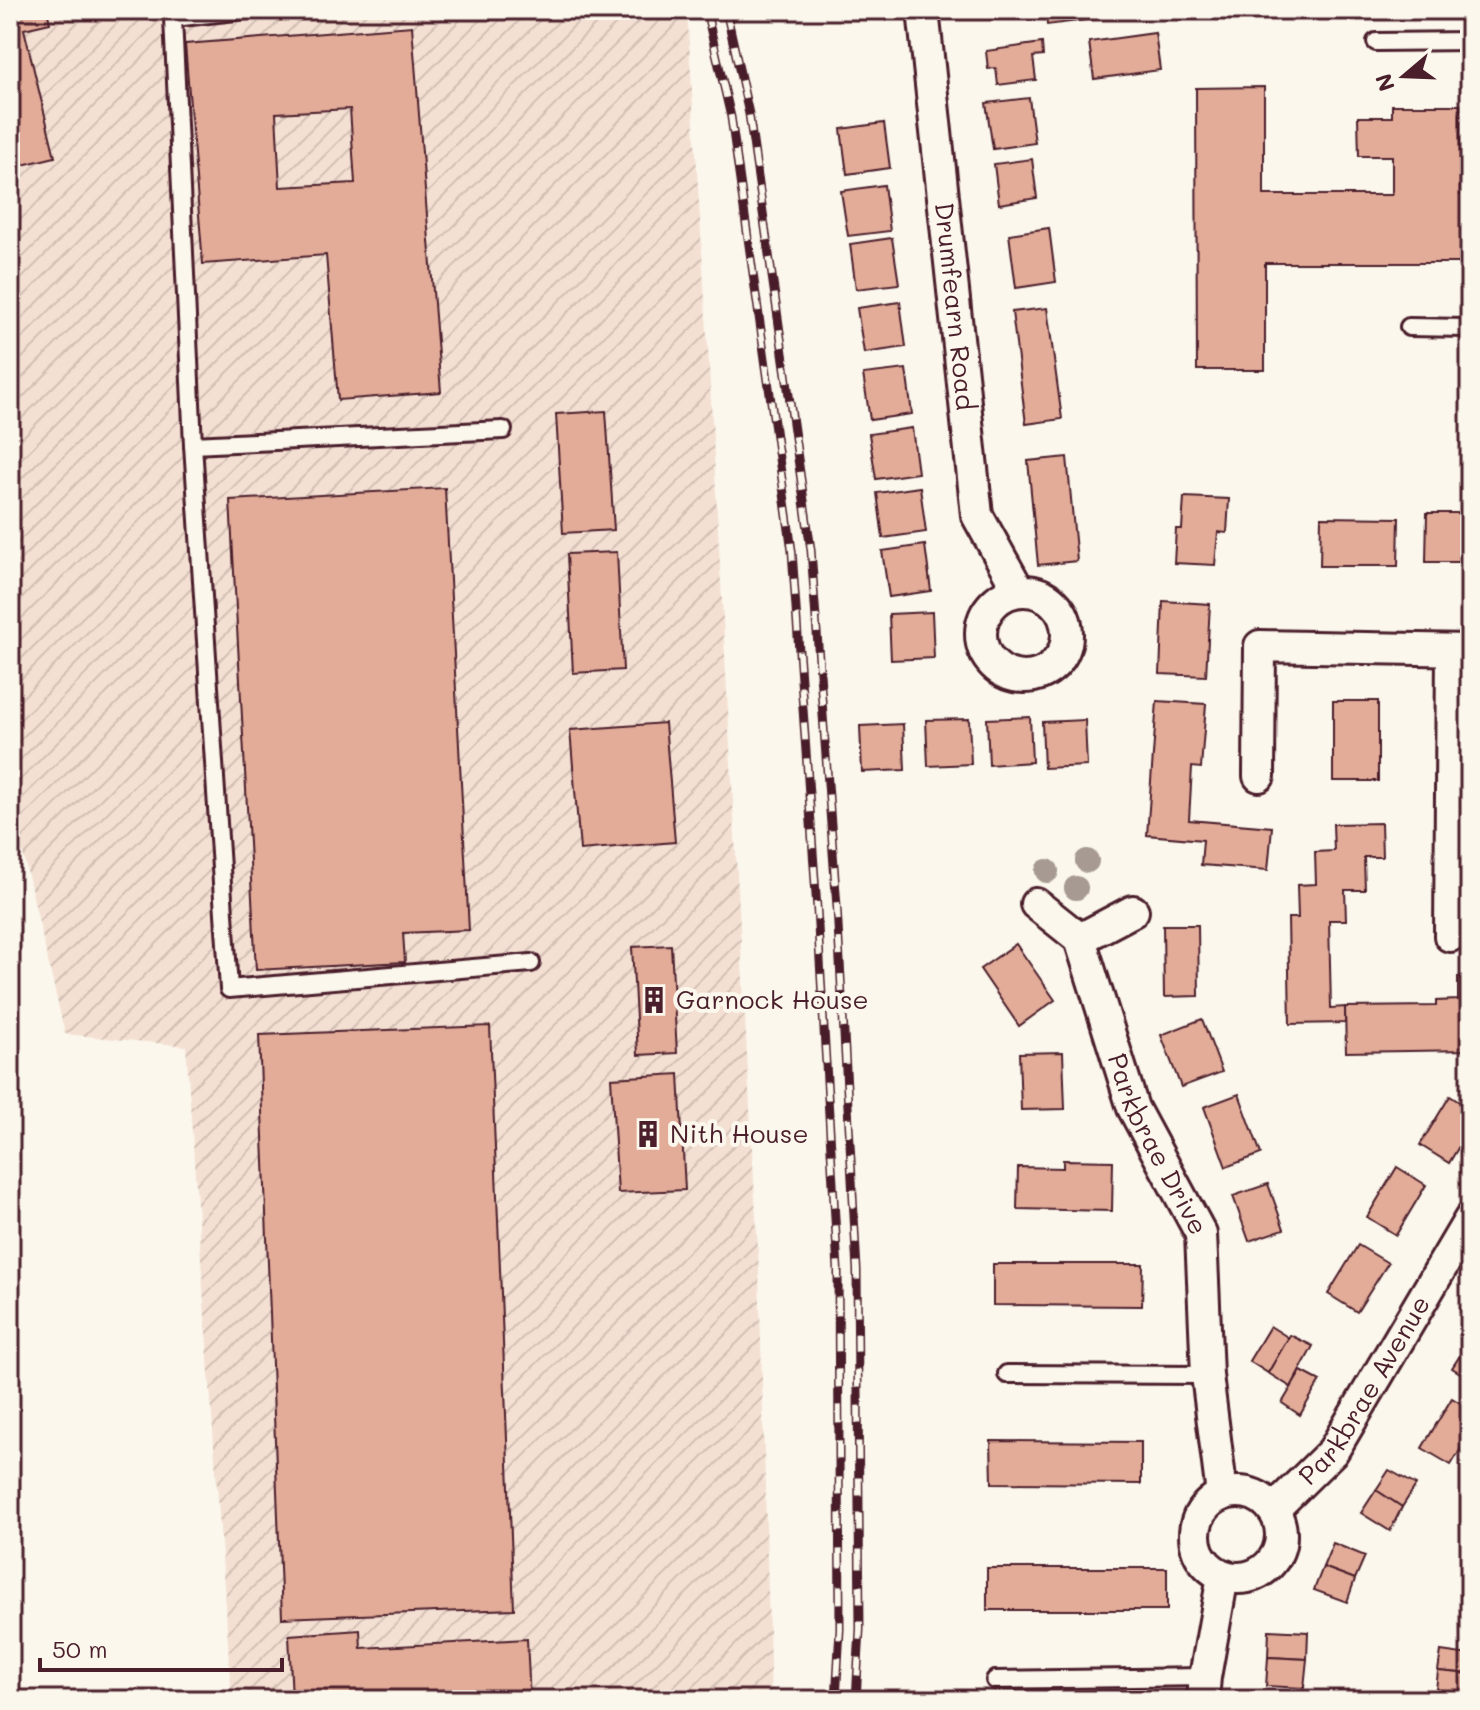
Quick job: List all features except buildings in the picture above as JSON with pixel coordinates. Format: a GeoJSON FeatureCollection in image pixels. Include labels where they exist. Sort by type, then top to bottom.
{"type":"FeatureCollection","features":[{"type":"Feature","properties":{"kind":"street","name":"Drumfearn Road"},"geometry":{"type":"LineString","coordinates":[[923,10],[977,515],[1019,591]]}},
{"type":"Feature","properties":{"kind":"street"},"geometry":{"type":"LineString","coordinates":[[1259,776],[1260,646],[1461,650],[1450,936]]}},
{"type":"Feature","properties":{"kind":"street"},"geometry":{"type":"LineString","coordinates":[[1036,904],[1080,939],[1133,911]]}},
{"type":"Feature","properties":{"kind":"street","name":"Parkbrae Drive"},"geometry":{"type":"LineString","coordinates":[[1080,939],[1133,1108],[1201,1234],[1207,1375],[1222,1495]]}},
{"type":"Feature","properties":{"kind":"street","name":"Parkbrae Avenue"},"geometry":{"type":"LineString","coordinates":[[1273,1510],[1333,1451],[1470,1219]]}},
{"type":"Feature","properties":{"kind":"street"},"geometry":{"type":"LineString","coordinates":[[1236,1492],[1250,1494],[1263,1500],[1273,1510],[1281,1536],[1279,1549],[1263,1571],[1250,1577],[1237,1579],[1210,1569],[1200,1558],[1195,1544],[1195,1529],[1200,1514],[1209,1503],[1222,1495],[1236,1492]]}},
{"type":"Feature","properties":{"kind":"street"},"geometry":{"type":"LineString","coordinates":[[1204,1688],[1223,1576]]}},
{"type":"Feature","properties":{"kind":"lane"},"geometry":{"type":"LineString","coordinates":[[245,10],[173,18],[193,445],[229,989],[531,963]]}},
{"type":"Feature","properties":{"kind":"lane"},"geometry":{"type":"LineString","coordinates":[[1376,42],[1470,41]]}},
{"type":"Feature","properties":{"kind":"lane"},"geometry":{"type":"LineString","coordinates":[[1409,327],[1466,328],[1470,333]]}},
{"type":"Feature","properties":{"kind":"lane"},"geometry":{"type":"LineString","coordinates":[[193,445],[503,430]]}},
{"type":"Feature","properties":{"kind":"lane"},"geometry":{"type":"LineString","coordinates":[[1007,1374],[1207,1375]]}},
{"type":"Feature","properties":{"kind":"lane"},"geometry":{"type":"LineString","coordinates":[[995,1680],[1204,1688]]}},
{"type":"Feature","properties":{"kind":"shaded area"},"geometry":{"type":"Polygon","coordinates":[[[10,10],[687,10],[759,1271],[771,1700],[232,1700],[186,1046],[65,1034],[23,854],[10,828],[10,10]]]}},
{"type":"Feature","properties":{"kind":"railway"},"geometry":{"type":"LineString","coordinates":[[706,10],[731,117],[792,551],[838,1270],[840,1629],[836,1700]]}},
{"type":"Feature","properties":{"kind":"railway"},"geometry":{"type":"LineString","coordinates":[[726,10],[749,114],[811,550],[837,907],[857,1270],[860,1629],[856,1700]]}},
{"type":"Feature","properties":{"kind":"place","name":"Garnock House"},"geometry":{"type":"Point","coordinates":[654,1000]}},
{"type":"Feature","properties":{"kind":"place","name":"Nith House"},"geometry":{"type":"Point","coordinates":[648,1134]}}]}
